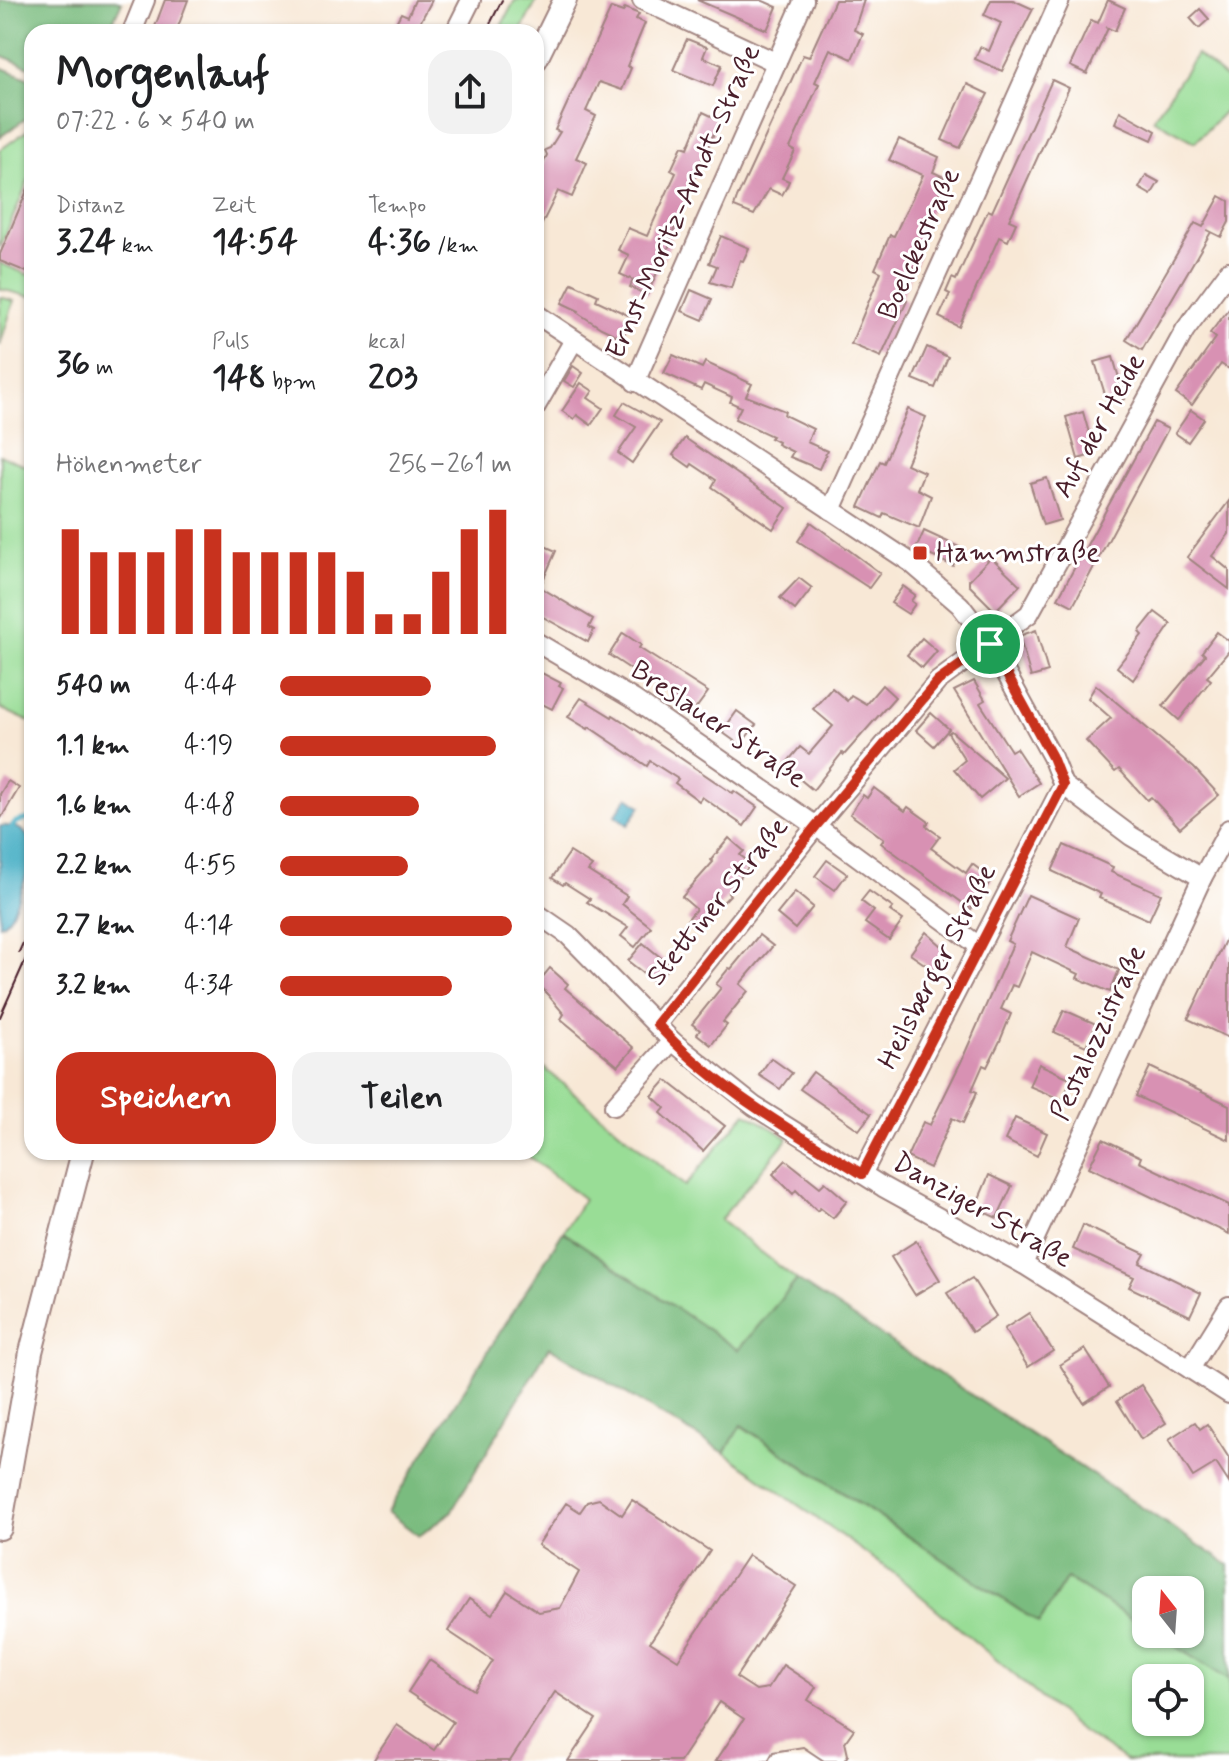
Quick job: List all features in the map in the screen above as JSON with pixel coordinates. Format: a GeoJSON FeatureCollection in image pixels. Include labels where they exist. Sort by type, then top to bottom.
{"type":"FeatureCollection","features":[{"type":"Feature","properties":{"kind":"main road"},"geometry":{"type":"LineString","coordinates":[[544,43],[565,0]]}},
{"type":"Feature","properties":{"kind":"main road"},"geometry":{"type":"LineString","coordinates":[[0,1528],[31,1352],[81,1160]]}},
{"type":"Feature","properties":{"kind":"street"},"geometry":{"type":"LineString","coordinates":[[135,24],[145,0]]}},
{"type":"Feature","properties":{"kind":"street"},"geometry":{"type":"LineString","coordinates":[[459,24],[471,0]]}},
{"type":"Feature","properties":{"kind":"street"},"geometry":{"type":"LineString","coordinates":[[642,0],[775,62]]}},
{"type":"Feature","properties":{"kind":"street","name":"Ernst-Moritz-Arndt-Straße"},"geometry":{"type":"LineString","coordinates":[[635,382],[804,0]]}},
{"type":"Feature","properties":{"kind":"street","name":"Boelckestraße"},"geometry":{"type":"LineString","coordinates":[[831,510],[1060,0]]}},
{"type":"Feature","properties":{"kind":"street","name":"Auf der Heide"},"geometry":{"type":"LineString","coordinates":[[990,644],[1029,614],[1185,330],[1229,271]]}},
{"type":"Feature","properties":{"kind":"street"},"geometry":{"type":"LineString","coordinates":[[544,319],[939,584],[960,605],[990,644],[1052,757],[1063,785],[1131,836],[1202,878]]}},
{"type":"Feature","properties":{"kind":"street"},"geometry":{"type":"LineString","coordinates":[[544,392],[574,340]]}},
{"type":"Feature","properties":{"kind":"street","name":"Stettiner Straße"},"geometry":{"type":"LineString","coordinates":[[657,1024],[816,826],[938,681],[990,644]]}},
{"type":"Feature","properties":{"kind":"street","name":"Breslauer Straße"},"geometry":{"type":"LineString","coordinates":[[544,647],[633,699],[816,826],[979,946]]}},
{"type":"Feature","properties":{"kind":"street","name":"Heilsberger Straße"},"geometry":{"type":"LineString","coordinates":[[862,1174],[1063,785]]}},
{"type":"Feature","properties":{"kind":"street","name":"Pestalozzistraße"},"geometry":{"type":"LineString","coordinates":[[1023,1264],[1202,878],[1229,829]]}},
{"type":"Feature","properties":{"kind":"street","name":"Danziger Straße"},"geometry":{"type":"LineString","coordinates":[[544,918],[568,935],[672,1041],[754,1106],[862,1174],[1023,1264],[1229,1394]]}},
{"type":"Feature","properties":{"kind":"street"},"geometry":{"type":"LineString","coordinates":[[614,1106],[672,1041]]}},
{"type":"Feature","properties":{"kind":"street"},"geometry":{"type":"LineString","coordinates":[[1190,1369],[1229,1306]]}},
{"type":"Feature","properties":{"kind":"green space"},"geometry":{"type":"Polygon","coordinates":[[[0,0],[122,2],[112,24],[24,24],[24,65],[0,55],[0,0]]]}},
{"type":"Feature","properties":{"kind":"green space"},"geometry":{"type":"Polygon","coordinates":[[[515,0],[537,0],[524,24],[502,24],[515,0]]]}},
{"type":"Feature","properties":{"kind":"green space"},"geometry":{"type":"Polygon","coordinates":[[[1197,54],[1229,81],[1229,107],[1195,142],[1153,119],[1197,54]]]}},
{"type":"Feature","properties":{"kind":"green space"},"geometry":{"type":"Polygon","coordinates":[[[0,67],[24,77],[24,120],[0,137],[0,67]]]}},
{"type":"Feature","properties":{"kind":"green space"},"geometry":{"type":"Polygon","coordinates":[[[24,133],[24,191],[0,248],[0,150],[24,133]]]}},
{"type":"Feature","properties":{"kind":"green space"},"geometry":{"type":"Polygon","coordinates":[[[0,263],[24,273],[24,295],[0,289],[0,263]]]}},
{"type":"Feature","properties":{"kind":"green space"},"geometry":{"type":"Polygon","coordinates":[[[0,297],[14,301],[0,345],[0,297]]]}},
{"type":"Feature","properties":{"kind":"green space"},"geometry":{"type":"Polygon","coordinates":[[[0,455],[24,465],[24,719],[0,708],[0,455]]]}},
{"type":"Feature","properties":{"kind":"green space"},"geometry":{"type":"Polygon","coordinates":[[[544,1068],[685,1186],[746,1113],[788,1138],[720,1220],[797,1280],[739,1351],[563,1232],[584,1199],[533,1160],[544,1160],[544,1068]]]}},
{"type":"Feature","properties":{"kind":"green space"},"geometry":{"type":"Polygon","coordinates":[[[563,1232],[738,1350],[797,1280],[1229,1565],[1229,1680],[1178,1648],[1204,1648],[1204,1576],[1132,1576],[1132,1619],[1067,1578],[1039,1623],[741,1425],[725,1453],[549,1347],[451,1512],[419,1536],[387,1512],[563,1232]]]}},
{"type":"Feature","properties":{"kind":"green space"},"geometry":{"type":"Polygon","coordinates":[[[740,1425],[1039,1623],[1067,1578],[1132,1619],[1132,1648],[1178,1648],[1204,1664],[1132,1664],[1132,1736],[1204,1736],[1204,1664],[1229,1680],[1229,1761],[1126,1761],[1078,1729],[895,1574],[725,1453],[740,1425]]]}},
{"type":"Feature","properties":{"kind":"water"},"geometry":{"type":"Polygon","coordinates":[[[628,797],[641,806],[628,825],[615,815],[628,797]]]}},
{"type":"Feature","properties":{"kind":"water"},"geometry":{"type":"Polygon","coordinates":[[[0,826],[14,827],[24,832],[24,883],[15,907],[0,925],[0,826]]]}},
{"type":"Feature","properties":{"kind":"building"},"geometry":{"type":"Polygon","coordinates":[[[165,0],[188,0],[179,24],[156,24],[165,0]]]}},
{"type":"Feature","properties":{"kind":"building"},"geometry":{"type":"Polygon","coordinates":[[[415,0],[432,0],[419,24],[395,24],[401,13],[408,16],[415,0]]]}},
{"type":"Feature","properties":{"kind":"building"},"geometry":{"type":"Polygon","coordinates":[[[697,0],[761,0],[777,7],[767,30],[697,0]]]}},
{"type":"Feature","properties":{"kind":"building"},"geometry":{"type":"Polygon","coordinates":[[[835,0],[864,0],[854,30],[863,34],[852,59],[830,49],[815,82],[819,84],[790,148],[795,151],[782,178],[789,181],[782,195],[769,189],[754,215],[734,207],[803,55],[809,57],[835,0]]]}},
{"type":"Feature","properties":{"kind":"building"},"geometry":{"type":"Polygon","coordinates":[[[991,0],[1013,0],[1033,9],[1002,71],[975,59],[980,47],[989,51],[1001,23],[984,15],[991,0]]]}},
{"type":"Feature","properties":{"kind":"building"},"geometry":{"type":"Polygon","coordinates":[[[1108,0],[1125,8],[1115,31],[1108,28],[1087,74],[1070,66],[1091,20],[1098,23],[1108,0]]]}},
{"type":"Feature","properties":{"kind":"building"},"geometry":{"type":"Polygon","coordinates":[[[611,8],[623,12],[625,8],[639,14],[636,19],[645,23],[627,66],[631,68],[622,90],[599,82],[586,111],[596,116],[576,158],[587,163],[572,197],[558,191],[544,220],[545,150],[550,148],[560,132],[555,130],[611,8]]]}},
{"type":"Feature","properties":{"kind":"building"},"geometry":{"type":"Polygon","coordinates":[[[1200,9],[1209,19],[1199,28],[1190,18],[1200,9]]]}},
{"type":"Feature","properties":{"kind":"building"},"geometry":{"type":"Polygon","coordinates":[[[687,39],[707,47],[703,57],[722,65],[713,86],[673,70],[687,39]]]}},
{"type":"Feature","properties":{"kind":"building"},"geometry":{"type":"Polygon","coordinates":[[[1052,80],[1069,88],[1009,220],[1016,223],[1008,241],[999,237],[959,327],[939,317],[950,294],[946,292],[952,278],[956,280],[988,210],[992,212],[1052,80]]]}},
{"type":"Feature","properties":{"kind":"building"},"geometry":{"type":"Polygon","coordinates":[[[967,84],[988,94],[960,148],[942,140],[967,84]]]}},
{"type":"Feature","properties":{"kind":"building"},"geometry":{"type":"Polygon","coordinates":[[[1120,111],[1156,131],[1152,140],[1115,123],[1120,111]]]}},
{"type":"Feature","properties":{"kind":"building"},"geometry":{"type":"Polygon","coordinates":[[[703,112],[720,120],[647,295],[630,287],[633,280],[620,274],[629,255],[618,250],[628,228],[647,236],[676,173],[671,170],[682,146],[688,148],[703,112]]]}},
{"type":"Feature","properties":{"kind":"building"},"geometry":{"type":"Polygon","coordinates":[[[899,139],[939,157],[933,172],[946,178],[911,252],[919,256],[901,298],[907,301],[881,357],[851,344],[881,272],[875,269],[923,175],[889,160],[899,139]]]}},
{"type":"Feature","properties":{"kind":"building"},"geometry":{"type":"Polygon","coordinates":[[[1146,175],[1159,182],[1151,195],[1139,188],[1146,175]]]}},
{"type":"Feature","properties":{"kind":"building"},"geometry":{"type":"Polygon","coordinates":[[[1220,196],[1229,201],[1229,222],[1221,237],[1211,232],[1142,350],[1126,340],[1195,223],[1203,227],[1220,196]]]}},
{"type":"Feature","properties":{"kind":"building"},"geometry":{"type":"Polygon","coordinates":[[[24,198],[24,271],[0,261],[0,254],[24,198]]]}},
{"type":"Feature","properties":{"kind":"building"},"geometry":{"type":"Polygon","coordinates":[[[721,236],[749,248],[743,261],[740,260],[731,288],[710,282],[717,266],[709,263],[721,236]]]}},
{"type":"Feature","properties":{"kind":"building"},"geometry":{"type":"Polygon","coordinates":[[[572,283],[598,295],[596,300],[632,317],[622,338],[562,303],[572,283]]]}},
{"type":"Feature","properties":{"kind":"building"},"geometry":{"type":"Polygon","coordinates":[[[691,290],[712,299],[703,320],[682,311],[691,290]]]}},
{"type":"Feature","properties":{"kind":"building"},"geometry":{"type":"Polygon","coordinates":[[[1229,309],[1229,369],[1221,364],[1192,405],[1176,394],[1216,338],[1210,333],[1229,309]]]}},
{"type":"Feature","properties":{"kind":"building"},"geometry":{"type":"Polygon","coordinates":[[[927,347],[948,357],[935,388],[913,379],[927,347]]]}},
{"type":"Feature","properties":{"kind":"building"},"geometry":{"type":"Polygon","coordinates":[[[673,355],[702,368],[705,362],[752,384],[746,396],[785,411],[784,415],[813,429],[807,442],[827,451],[819,469],[790,457],[793,452],[777,444],[770,438],[772,436],[735,419],[741,407],[730,402],[732,397],[704,384],[701,390],[664,373],[673,355]]]}},
{"type":"Feature","properties":{"kind":"building"},"geometry":{"type":"Polygon","coordinates":[[[1113,357],[1125,399],[1108,404],[1095,362],[1113,357]]]}},
{"type":"Feature","properties":{"kind":"building"},"geometry":{"type":"Polygon","coordinates":[[[573,366],[583,373],[574,387],[564,381],[573,366]]]}},
{"type":"Feature","properties":{"kind":"building"},"geometry":{"type":"Polygon","coordinates":[[[581,383],[593,391],[588,398],[603,408],[591,425],[577,415],[574,419],[562,411],[581,383]]]}},
{"type":"Feature","properties":{"kind":"building"},"geometry":{"type":"Polygon","coordinates":[[[624,402],[660,422],[632,463],[618,453],[636,427],[616,415],[624,402]]]}},
{"type":"Feature","properties":{"kind":"building"},"geometry":{"type":"Polygon","coordinates":[[[908,409],[926,417],[906,464],[924,472],[917,489],[931,496],[919,528],[884,513],[882,518],[859,507],[880,461],[884,463],[908,409]]]}},
{"type":"Feature","properties":{"kind":"building"},"geometry":{"type":"Polygon","coordinates":[[[1191,410],[1204,419],[1188,442],[1175,433],[1191,410]]]}},
{"type":"Feature","properties":{"kind":"building"},"geometry":{"type":"Polygon","coordinates":[[[1083,412],[1095,454],[1078,459],[1066,417],[1083,412]]]}},
{"type":"Feature","properties":{"kind":"building"},"geometry":{"type":"Polygon","coordinates":[[[1154,422],[1168,429],[1073,606],[1058,598],[1154,422]]]}},
{"type":"Feature","properties":{"kind":"building"},"geometry":{"type":"Polygon","coordinates":[[[685,438],[787,508],[773,529],[712,487],[716,480],[673,455],[685,438]]]}},
{"type":"Feature","properties":{"kind":"building"},"geometry":{"type":"Polygon","coordinates":[[[1047,478],[1060,520],[1043,525],[1030,483],[1047,478]]]}},
{"type":"Feature","properties":{"kind":"building"},"geometry":{"type":"Polygon","coordinates":[[[1229,501],[1229,534],[1212,556],[1229,570],[1229,589],[1187,557],[1229,501]]]}},
{"type":"Feature","properties":{"kind":"building"},"geometry":{"type":"Polygon","coordinates":[[[811,522],[880,573],[869,588],[798,541],[811,522]]]}},
{"type":"Feature","properties":{"kind":"building"},"geometry":{"type":"Polygon","coordinates":[[[924,531],[961,548],[953,566],[916,549],[924,531]]]}},
{"type":"Feature","properties":{"kind":"building"},"geometry":{"type":"Polygon","coordinates":[[[544,546],[556,551],[544,578],[544,546]]]}},
{"type":"Feature","properties":{"kind":"building"},"geometry":{"type":"Polygon","coordinates":[[[991,557],[1020,585],[995,611],[969,585],[969,580],[991,557]]]}},
{"type":"Feature","properties":{"kind":"building"},"geometry":{"type":"Polygon","coordinates":[[[799,578],[812,588],[795,610],[780,598],[799,578]]]}},
{"type":"Feature","properties":{"kind":"building"},"geometry":{"type":"Polygon","coordinates":[[[903,586],[915,595],[911,601],[915,604],[908,614],[891,603],[903,586]]]}},
{"type":"Feature","properties":{"kind":"building"},"geometry":{"type":"Polygon","coordinates":[[[544,589],[593,619],[589,627],[594,630],[588,642],[544,617],[544,589]]]}},
{"type":"Feature","properties":{"kind":"building"},"geometry":{"type":"Polygon","coordinates":[[[1155,612],[1171,624],[1133,680],[1117,667],[1155,612]]]}},
{"type":"Feature","properties":{"kind":"building"},"geometry":{"type":"Polygon","coordinates":[[[1036,630],[1048,672],[1031,677],[1019,636],[1036,630]]]}},
{"type":"Feature","properties":{"kind":"building"},"geometry":{"type":"Polygon","coordinates":[[[1217,632],[1229,641],[1229,651],[1207,677],[1211,680],[1179,720],[1163,706],[1205,655],[1202,652],[1217,632]]]}},
{"type":"Feature","properties":{"kind":"building"},"geometry":{"type":"Polygon","coordinates":[[[623,633],[641,645],[639,648],[708,692],[694,711],[658,684],[656,686],[609,655],[623,633]]]}},
{"type":"Feature","properties":{"kind":"building"},"geometry":{"type":"Polygon","coordinates":[[[922,638],[937,651],[922,668],[907,655],[922,638]]]}},
{"type":"Feature","properties":{"kind":"building"},"geometry":{"type":"Polygon","coordinates":[[[544,674],[561,683],[559,686],[563,688],[552,709],[544,705],[544,674]]]}},
{"type":"Feature","properties":{"kind":"building"},"geometry":{"type":"Polygon","coordinates":[[[974,681],[985,700],[980,703],[1011,751],[1016,748],[1039,783],[1019,796],[954,691],[974,681]]]}},
{"type":"Feature","properties":{"kind":"building"},"geometry":{"type":"Polygon","coordinates":[[[882,685],[895,697],[844,755],[842,753],[813,790],[784,766],[800,747],[809,754],[833,726],[813,709],[832,688],[847,701],[851,695],[866,704],[882,685]]]}},
{"type":"Feature","properties":{"kind":"building"},"geometry":{"type":"Polygon","coordinates":[[[1096,685],[1194,768],[1219,795],[1180,828],[1151,797],[1147,800],[1119,769],[1115,772],[1086,741],[1111,718],[1088,698],[1096,685]]]}},
{"type":"Feature","properties":{"kind":"building"},"geometry":{"type":"Polygon","coordinates":[[[581,698],[651,738],[757,807],[744,826],[702,797],[699,801],[675,783],[678,779],[650,761],[647,766],[589,727],[568,717],[581,698]]]}},
{"type":"Feature","properties":{"kind":"building"},"geometry":{"type":"Polygon","coordinates":[[[737,711],[756,725],[740,745],[722,732],[737,711]]]}},
{"type":"Feature","properties":{"kind":"building"},"geometry":{"type":"Polygon","coordinates":[[[931,713],[949,729],[934,746],[916,730],[931,713]]]}},
{"type":"Feature","properties":{"kind":"building"},"geometry":{"type":"Polygon","coordinates":[[[951,731],[1005,778],[980,799],[954,769],[965,760],[948,733],[951,731]]]}},
{"type":"Feature","properties":{"kind":"building"},"geometry":{"type":"Polygon","coordinates":[[[8,781],[19,788],[0,820],[0,794],[8,781]]]}},
{"type":"Feature","properties":{"kind":"building"},"geometry":{"type":"Polygon","coordinates":[[[874,788],[905,811],[908,807],[929,822],[926,826],[940,836],[931,848],[966,873],[972,864],[992,879],[971,909],[881,843],[884,839],[850,814],[863,795],[867,798],[874,788]]]}},
{"type":"Feature","properties":{"kind":"building"},"geometry":{"type":"Polygon","coordinates":[[[729,838],[744,851],[740,855],[751,864],[728,893],[730,895],[698,929],[687,920],[696,909],[682,897],[713,862],[711,860],[729,838]]]}},
{"type":"Feature","properties":{"kind":"building"},"geometry":{"type":"Polygon","coordinates":[[[1064,845],[1113,867],[1111,872],[1161,894],[1149,920],[1099,898],[1101,894],[1052,871],[1064,845]]]}},
{"type":"Feature","properties":{"kind":"building"},"geometry":{"type":"Polygon","coordinates":[[[570,852],[592,866],[588,871],[627,896],[622,904],[651,927],[635,947],[621,936],[628,927],[587,902],[590,899],[552,878],[570,852]]]}},
{"type":"Feature","properties":{"kind":"building"},"geometry":{"type":"Polygon","coordinates":[[[827,860],[847,874],[835,890],[815,876],[827,860]]]}},
{"type":"Feature","properties":{"kind":"building"},"geometry":{"type":"Polygon","coordinates":[[[869,891],[893,908],[890,911],[903,920],[889,940],[865,923],[874,911],[861,901],[869,891]]]}},
{"type":"Feature","properties":{"kind":"building"},"geometry":{"type":"Polygon","coordinates":[[[795,892],[813,907],[795,929],[777,914],[795,892]]]}},
{"type":"Feature","properties":{"kind":"building"},"geometry":{"type":"Polygon","coordinates":[[[1028,895],[1079,918],[1067,947],[1119,970],[1110,992],[1077,978],[1079,974],[1032,952],[1017,987],[1012,985],[1001,1009],[1011,1014],[987,1067],[983,1065],[972,1090],[977,1092],[963,1123],[952,1118],[930,1168],[907,1157],[923,1122],[930,1125],[961,1062],[1013,944],[1007,941],[1028,895]]]}},
{"type":"Feature","properties":{"kind":"building"},"geometry":{"type":"Polygon","coordinates":[[[926,932],[950,953],[933,970],[910,954],[926,932]]]}},
{"type":"Feature","properties":{"kind":"building"},"geometry":{"type":"Polygon","coordinates":[[[1229,932],[1229,1038],[1188,1019],[1229,932]]]}},
{"type":"Feature","properties":{"kind":"building"},"geometry":{"type":"Polygon","coordinates":[[[759,935],[773,946],[740,984],[748,991],[723,1022],[727,1025],[711,1045],[697,1034],[700,1030],[692,1024],[721,988],[716,984],[759,935]]]}},
{"type":"Feature","properties":{"kind":"building"},"geometry":{"type":"Polygon","coordinates":[[[643,943],[670,965],[656,983],[628,961],[643,943]]]}},
{"type":"Feature","properties":{"kind":"building"},"geometry":{"type":"Polygon","coordinates":[[[550,968],[568,984],[565,988],[634,1048],[618,1066],[561,1019],[564,1014],[544,990],[544,976],[550,968]]]}},
{"type":"Feature","properties":{"kind":"building"},"geometry":{"type":"Polygon","coordinates":[[[1064,1010],[1096,1024],[1086,1046],[1054,1032],[1064,1010]]]}},
{"type":"Feature","properties":{"kind":"building"},"geometry":{"type":"Polygon","coordinates":[[[771,1058],[792,1073],[780,1089],[759,1075],[771,1058]]]}},
{"type":"Feature","properties":{"kind":"building"},"geometry":{"type":"Polygon","coordinates":[[[1039,1064],[1072,1079],[1062,1100],[1029,1086],[1039,1064]]]}},
{"type":"Feature","properties":{"kind":"building"},"geometry":{"type":"Polygon","coordinates":[[[1150,1067],[1229,1105],[1229,1140],[1136,1096],[1150,1067]]]}},
{"type":"Feature","properties":{"kind":"building"},"geometry":{"type":"Polygon","coordinates":[[[813,1072],[871,1114],[859,1130],[800,1089],[813,1072]]]}},
{"type":"Feature","properties":{"kind":"building"},"geometry":{"type":"Polygon","coordinates":[[[666,1080],[725,1126],[703,1151],[661,1113],[665,1108],[652,1096],[666,1080]]]}},
{"type":"Feature","properties":{"kind":"building"},"geometry":{"type":"Polygon","coordinates":[[[1015,1118],[1047,1133],[1037,1156],[1005,1140],[1015,1118]]]}},
{"type":"Feature","properties":{"kind":"building"},"geometry":{"type":"Polygon","coordinates":[[[1103,1139],[1141,1157],[1139,1162],[1229,1205],[1229,1234],[1089,1167],[1103,1139]]]}},
{"type":"Feature","properties":{"kind":"building"},"geometry":{"type":"Polygon","coordinates":[[[786,1160],[820,1187],[825,1182],[847,1201],[833,1218],[820,1208],[817,1211],[796,1190],[793,1194],[773,1174],[786,1160]]]}},
{"type":"Feature","properties":{"kind":"building"},"geometry":{"type":"Polygon","coordinates":[[[989,1175],[1012,1186],[997,1218],[975,1208],[989,1175]]]}},
{"type":"Feature","properties":{"kind":"building"},"geometry":{"type":"Polygon","coordinates":[[[1083,1225],[1145,1254],[1140,1263],[1201,1293],[1190,1316],[1129,1287],[1134,1277],[1073,1249],[1083,1225]]]}},
{"type":"Feature","properties":{"kind":"building"},"geometry":{"type":"Polygon","coordinates":[[[916,1241],[940,1280],[915,1295],[891,1257],[916,1241]]]}},
{"type":"Feature","properties":{"kind":"building"},"geometry":{"type":"Polygon","coordinates":[[[972,1278],[996,1316],[972,1332],[947,1293],[972,1278]]]}},
{"type":"Feature","properties":{"kind":"building"},"geometry":{"type":"Polygon","coordinates":[[[1029,1313],[1053,1351],[1028,1367],[1004,1329],[1029,1313]]]}},
{"type":"Feature","properties":{"kind":"building"},"geometry":{"type":"Polygon","coordinates":[[[1085,1349],[1109,1387],[1084,1403],[1060,1365],[1085,1349]]]}},
{"type":"Feature","properties":{"kind":"building"},"geometry":{"type":"Polygon","coordinates":[[[1141,1385],[1166,1423],[1141,1439],[1117,1401],[1141,1385]]]}},
{"type":"Feature","properties":{"kind":"building"},"geometry":{"type":"Polygon","coordinates":[[[1195,1422],[1200,1429],[1207,1424],[1229,1458],[1229,1483],[1216,1463],[1193,1477],[1169,1439],[1195,1422]]]}},
{"type":"Feature","properties":{"kind":"building"},"geometry":{"type":"Polygon","coordinates":[[[599,1499],[622,1515],[632,1500],[710,1551],[650,1642],[678,1660],[748,1555],[796,1586],[736,1677],[756,1690],[768,1688],[783,1665],[816,1687],[808,1700],[854,1729],[845,1742],[848,1755],[844,1761],[824,1761],[803,1747],[773,1752],[768,1761],[716,1761],[744,1719],[719,1702],[680,1761],[568,1761],[596,1719],[555,1692],[510,1761],[373,1761],[397,1725],[434,1750],[453,1722],[408,1692],[429,1660],[474,1690],[493,1661],[448,1631],[469,1599],[492,1614],[507,1591],[539,1612],[560,1608],[579,1572],[538,1545],[566,1503],[580,1512],[587,1502],[599,1499]]]}},
{"type":"Feature","properties":{"kind":"waterway"},"geometry":{"type":"LineString","coordinates":[[12,827],[24,820]]}},
{"type":"Feature","properties":{"kind":"tram line"},"geometry":{"type":"LineString","coordinates":[[490,24],[502,0]]}},
{"type":"Feature","properties":{"kind":"tram line"},"geometry":{"type":"LineString","coordinates":[[19,952],[24,941]]}},
{"type":"Feature","properties":{"kind":"tram line"},"geometry":{"type":"LineString","coordinates":[[0,1017],[24,963]]}},
{"type":"Feature","properties":{"kind":"place","name":"Hammstraße"},"geometry":{"type":"Point","coordinates":[920,553]}},
{"type":"Feature","properties":{"kind":"route"},"geometry":{"type":"LineString","coordinates":[[990,644],[1052,757],[1063,785],[862,1174],[754,1106],[672,1041],[657,1024],[816,826],[938,681],[990,644]]}}]}
